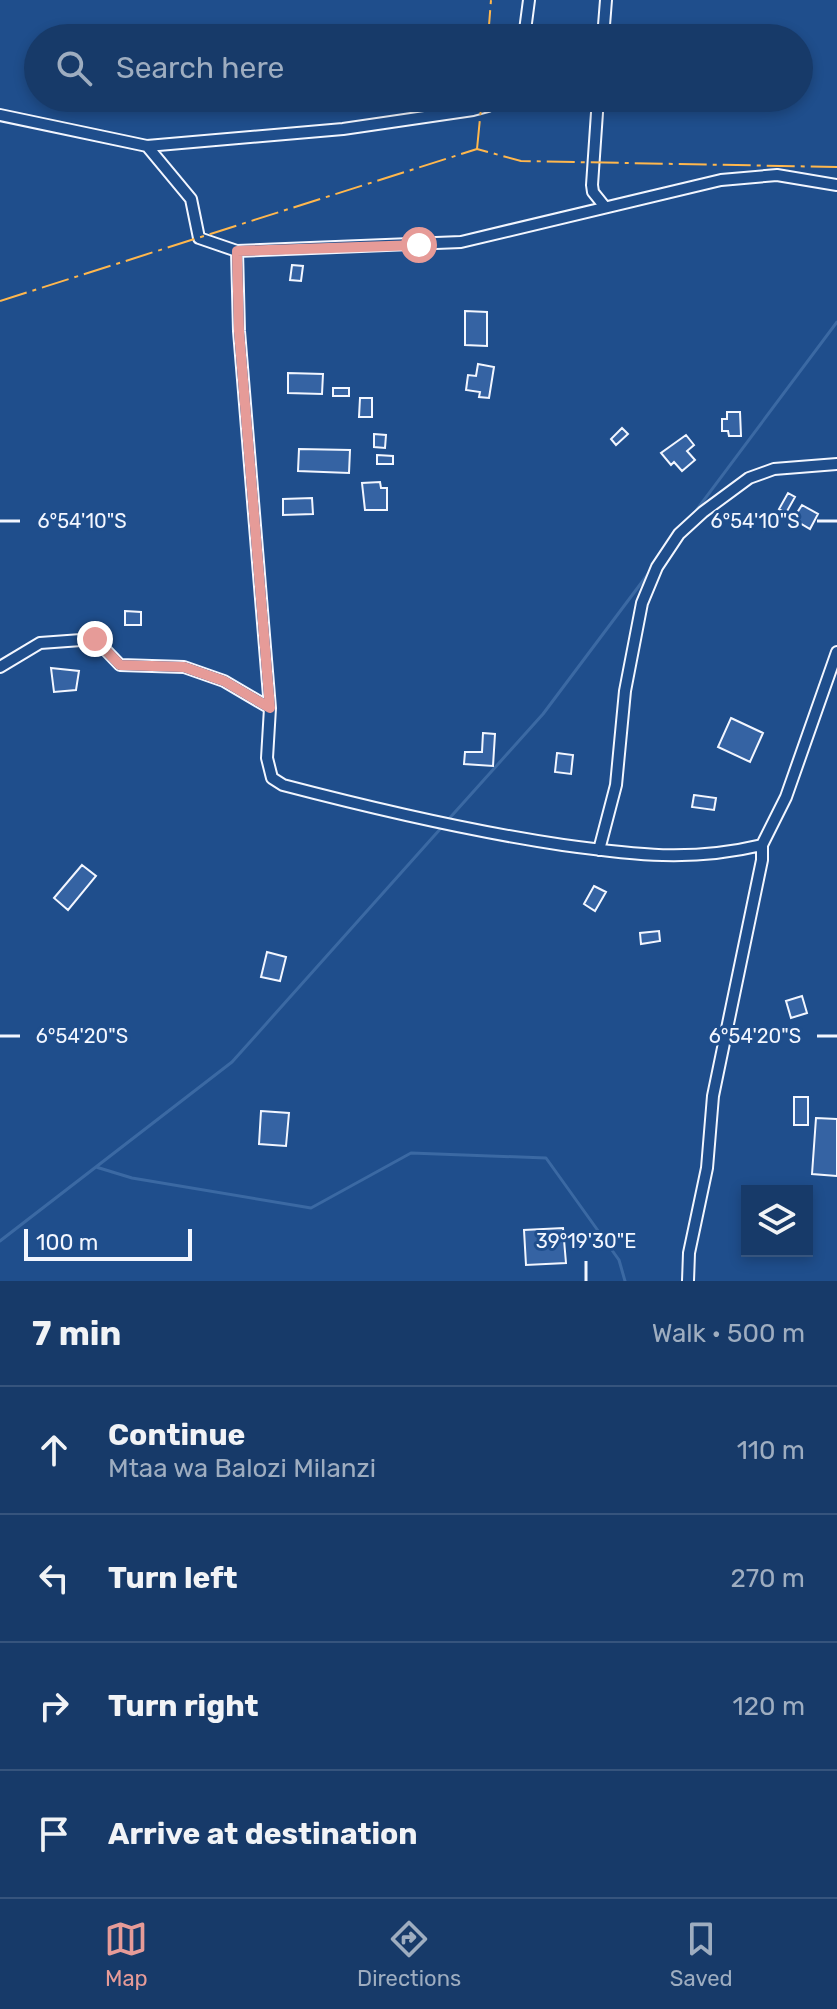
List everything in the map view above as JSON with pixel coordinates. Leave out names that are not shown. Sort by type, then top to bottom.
[{"type":"street","points":[[526,24],[529,0]]},
{"type":"street","points":[[604,24],[606,0]]},
{"type":"street","points":[[0,115],[147,146],[368,126],[460,112]]},
{"type":"street","points":[[597,112],[592,185],[593,192],[605,207]]},
{"type":"street","points":[[147,146],[191,199],[199,238],[237,251],[461,242],[721,180],[758,175],[837,185]]},
{"type":"street","points":[[237,251],[239,331],[270,708],[267,758],[272,778],[283,785],[392,813],[517,838],[599,850],[675,857],[711,855],[762,845]]},
{"type":"street","points":[[599,850],[616,785],[625,691],[642,603],[657,567],[679,534],[749,478],[774,469],[837,464]]},
{"type":"street","points":[[0,667],[40,643],[95,639],[120,665],[184,667],[224,681],[270,708]]},
{"type":"street","points":[[688,1281],[689,1253],[707,1168],[713,1096],[740,976],[762,860],[762,845],[786,797],[837,652]]},
{"type":"building","points":[[292,265],[303,266],[301,281],[290,280]]},
{"type":"building","points":[[465,311],[487,312],[487,346],[465,345]]},
{"type":"building","points":[[478,364],[494,367],[489,398],[479,397],[480,392],[466,390],[468,375],[476,376]]},
{"type":"building","points":[[288,373],[323,374],[322,394],[288,393]]},
{"type":"building","points":[[333,388],[349,388],[349,396],[333,396]]},
{"type":"building","points":[[360,398],[372,398],[372,417],[359,417]]},
{"type":"building","points":[[727,412],[740,412],[741,436],[729,436],[728,431],[722,431],[722,419],[727,419]]},
{"type":"building","points":[[622,428],[628,434],[616,445],[611,439]]},
{"type":"building","points":[[374,434],[386,435],[385,448],[374,447]]},
{"type":"building","points":[[686,435],[694,445],[687,451],[695,460],[682,471],[674,462],[671,465],[661,453]]},
{"type":"building","points":[[299,449],[350,450],[349,473],[298,471]]},
{"type":"building","points":[[377,455],[393,456],[393,464],[377,464]]},
{"type":"building","points":[[380,482],[381,488],[387,488],[387,510],[365,510],[362,483]]},
{"type":"building","points":[[788,493],[795,497],[786,513],[779,509]]},
{"type":"building","points":[[312,498],[313,514],[283,515],[283,499]]},
{"type":"building","points":[[802,505],[818,514],[810,529],[793,519]]},
{"type":"building","points":[[125,611],[141,612],[141,625],[125,625]]},
{"type":"building","points":[[51,668],[79,671],[76,690],[54,692]]},
{"type":"building","points":[[731,718],[763,733],[750,762],[718,747]]},
{"type":"building","points":[[483,733],[495,734],[493,766],[464,764],[465,752],[482,752]]},
{"type":"building","points":[[557,753],[573,755],[571,774],[555,772]]},
{"type":"building","points":[[694,795],[716,798],[714,810],[692,807]]},
{"type":"building","points":[[82,865],[96,876],[68,910],[54,898]]},
{"type":"building","points":[[594,886],[606,892],[595,911],[584,904]]},
{"type":"building","points":[[659,931],[660,941],[641,944],[640,933]]},
{"type":"building","points":[[267,952],[286,957],[280,981],[261,977]]},
{"type":"building","points":[[802,996],[807,1013],[791,1018],[786,1001]]},
{"type":"building","points":[[794,1097],[808,1097],[808,1125],[794,1125]]},
{"type":"building","points":[[261,1111],[289,1113],[286,1146],[259,1144]]},
{"type":"building","points":[[816,1118],[837,1119],[837,1176],[812,1174]]},
{"type":"building","points":[[563,1228],[566,1263],[526,1265],[524,1230]]},
{"type":"waterway","points":[[692,516],[837,322]]},
{"type":"waterway","points":[[447,821],[543,714],[651,570]]},
{"type":"waterway","points":[[0,1241],[232,1062],[442,827]]},
{"type":"waterway","points":[[96,1167],[132,1178],[311,1208],[411,1153],[546,1158],[619,1260],[625,1281]]},
{"type":"power","points":[[489,24],[491,0]]},
{"type":"power","points":[[477,149],[481,112]]},
{"type":"power","points":[[0,301],[477,149],[521,161],[837,167]]},
{"type":"route","points":[[95,639],[120,665],[184,667],[224,681],[270,708],[239,331],[237,251],[419,245]]}]
